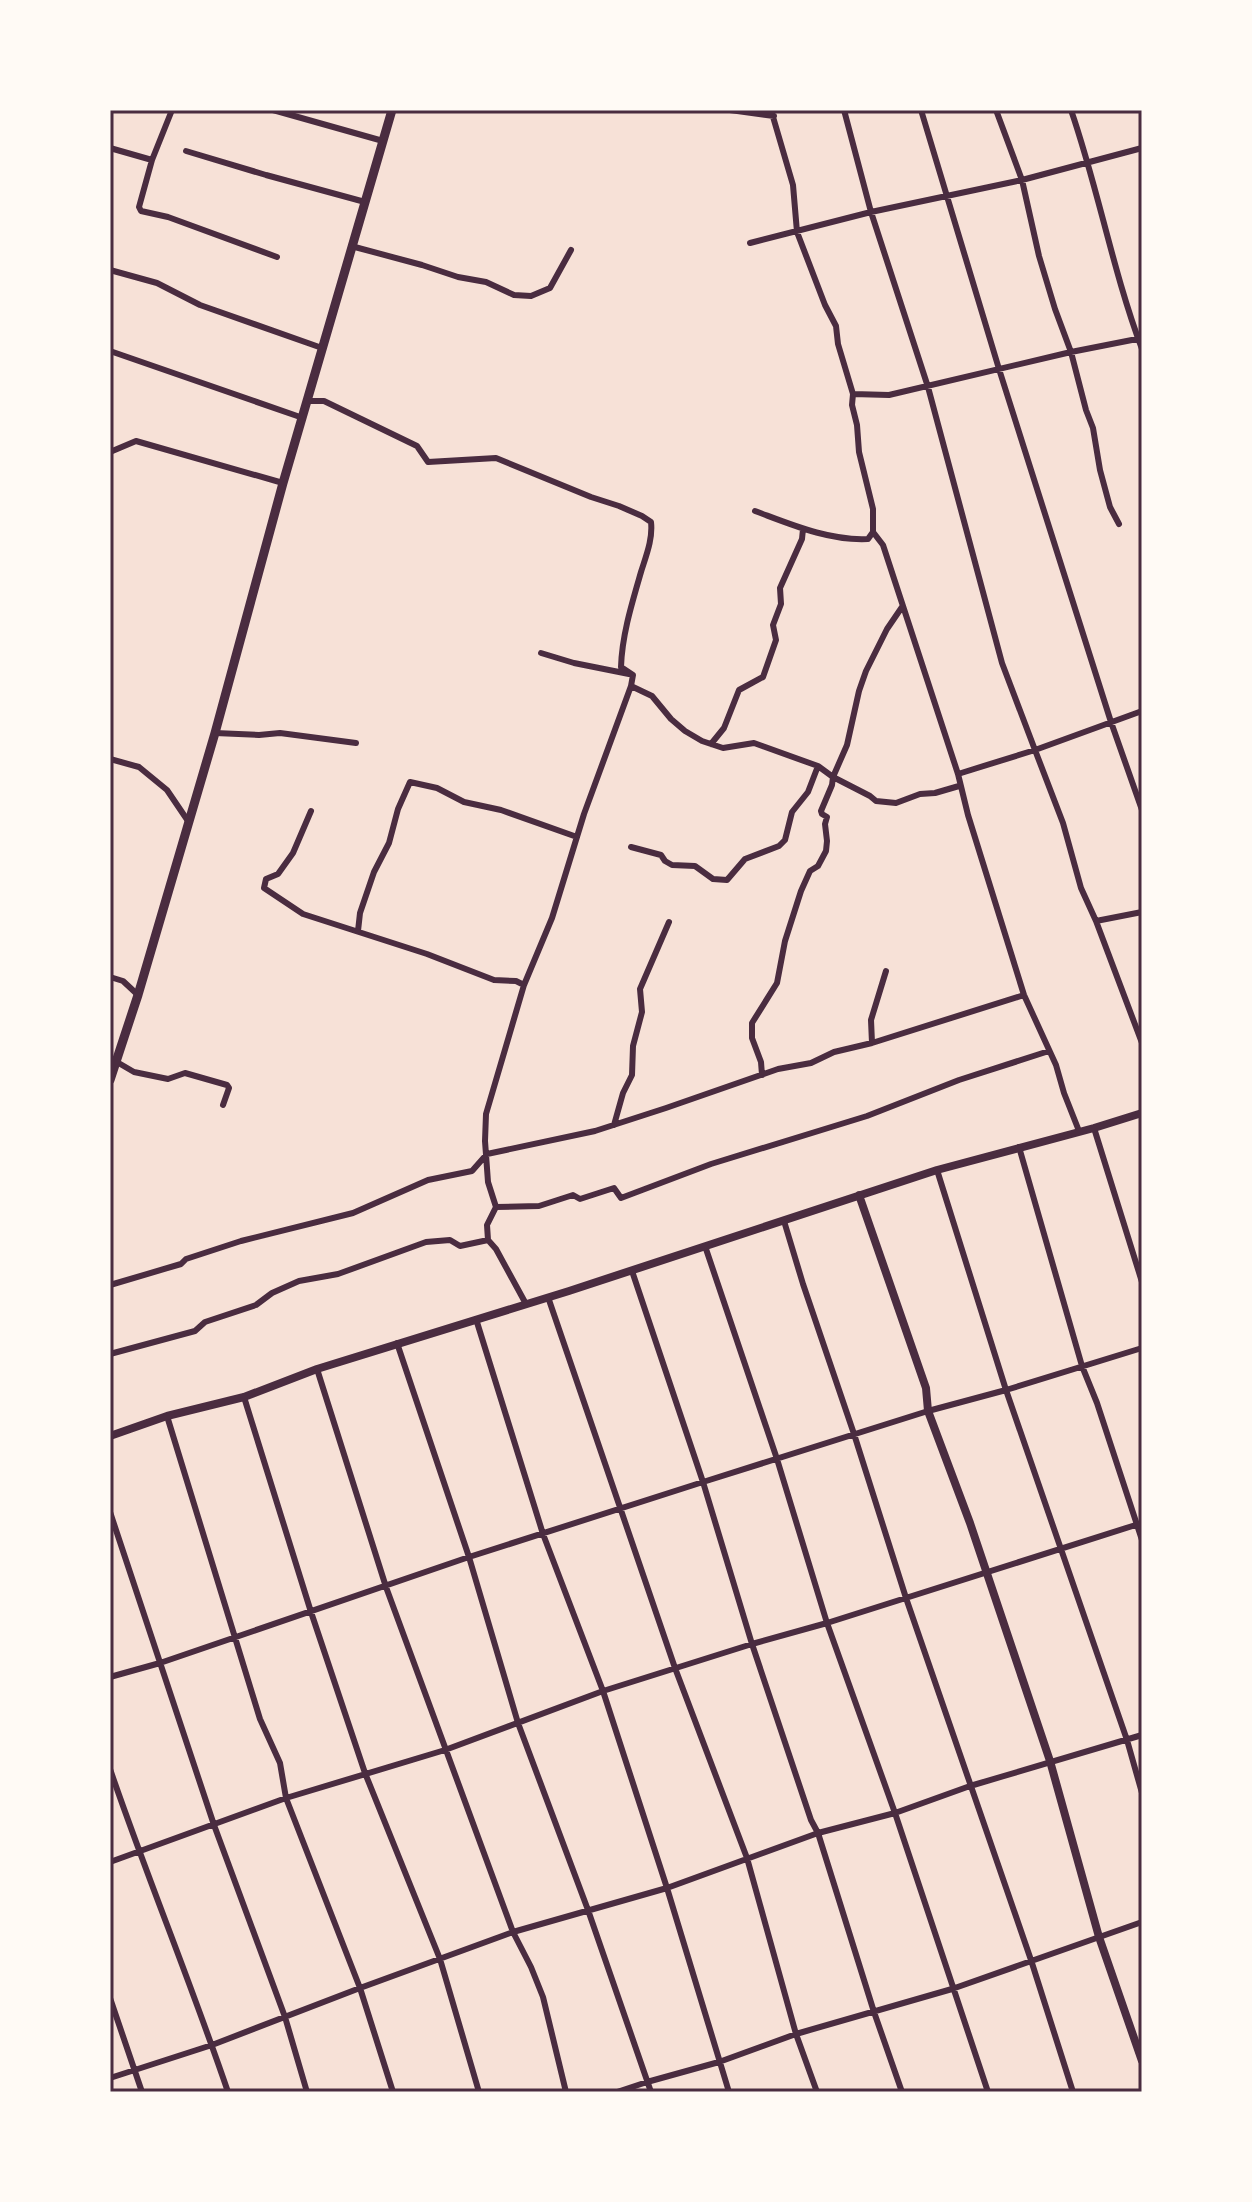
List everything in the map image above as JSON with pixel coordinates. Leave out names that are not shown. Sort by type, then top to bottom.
[{"type":"main road","points":[[110,1080],[113,1059],[138,995],[215,733],[283,483],[392,110]]},
{"type":"street","points":[[172,110],[152,160],[139,207],[141,211],[168,217],[277,257]]},
{"type":"street","points":[[273,110],[383,141]]},
{"type":"street","points":[[730,110],[773,113],[793,185],[797,232],[836,326],[838,344],[853,394],[859,452],[873,509],[873,532],[868,539],[858,539],[803,529],[755,511]]},
{"type":"street","points":[[844,110],[871,212],[928,387],[1002,663],[1063,823],[1081,888],[1142,1043]]},
{"type":"street","points":[[921,110],[999,369],[1142,810]]},
{"type":"street","points":[[996,110],[1022,180],[1039,256],[1093,428],[1110,507],[1119,524]]},
{"type":"street","points":[[1071,110],[1142,349]]},
{"type":"street","points":[[110,148],[152,160]]},
{"type":"street","points":[[750,243],[871,212],[1022,180],[1142,148]]},
{"type":"street","points":[[186,151],[365,202]]},
{"type":"street","points":[[351,246],[486,282],[514,295],[531,296],[550,288],[571,250]]},
{"type":"street","points":[[110,270],[157,283],[200,305],[322,348]]},
{"type":"street","points":[[853,394],[889,395],[1140,339]]},
{"type":"street","points":[[110,351],[303,418]]},
{"type":"street","points":[[307,401],[324,401],[417,446],[428,462],[496,458],[631,511],[651,522],[648,552],[630,610],[622,650],[621,667],[633,675]]},
{"type":"street","points":[[110,452],[136,441],[283,483]]},
{"type":"street","points":[[711,744],[724,728],[739,690],[763,677],[776,640],[773,625],[781,604],[780,588],[802,539],[803,529]]},
{"type":"street","points":[[873,532],[883,545],[958,774],[959,786],[1024,995],[1056,1065],[1079,1131]]},
{"type":"street","points":[[762,1075],[761,1062],[752,1038],[752,1023],[777,983],[785,941],[801,891],[810,871],[818,866],[826,851],[827,817],[821,811],[847,745],[866,671],[902,607]]},
{"type":"street","points":[[541,653],[633,675]]},
{"type":"street","points":[[526,1304],[488,1240],[487,1225],[496,1207],[488,1182],[486,1114],[524,985],[552,918],[633,675]]},
{"type":"street","points":[[631,686],[652,696],[685,731],[711,744],[723,748],[754,743],[818,766],[876,801],[896,803],[920,794],[959,786]]},
{"type":"street","points":[[958,774],[1142,711]]},
{"type":"street","points":[[215,733],[280,733],[356,743]]},
{"type":"street","points":[[110,759],[139,767],[167,790],[189,822]]},
{"type":"street","points":[[631,847],[661,855],[672,865],[695,866],[713,879],[727,880],[745,859],[779,846],[785,840],[792,812],[808,792],[818,766]]},
{"type":"street","points":[[358,931],[360,913],[374,872],[389,843],[398,809],[410,782],[437,788],[464,802],[501,810],[577,837]]},
{"type":"street","points":[[311,811],[293,853],[278,874],[266,879],[264,888],[303,914],[427,954],[494,980],[516,981],[524,985]]},
{"type":"street","points":[[1096,921],[1142,912]]},
{"type":"street","points":[[614,1125],[632,1075],[633,1046],[642,1012],[640,989],[669,922]]},
{"type":"street","points":[[872,1043],[871,1020],[886,971]]},
{"type":"street","points":[[110,977],[123,981],[138,995]]},
{"type":"street","points":[[110,1285],[181,1264],[186,1259],[241,1241],[353,1213],[428,1180],[472,1171],[487,1154],[595,1131],[794,1064],[811,1063],[834,1052],[1024,995]]},
{"type":"street","points":[[496,1207],[539,1206],[573,1195],[580,1199],[614,1188],[621,1198],[711,1164],[867,1116],[959,1080],[1049,1051]]},
{"type":"street","points":[[113,1059],[134,1072],[168,1079],[185,1073],[227,1085],[229,1088],[223,1105]]},
{"type":"street","points":[[110,1436],[167,1416],[244,1397],[317,1369],[632,1271],[937,1170],[1142,1113]]},
{"type":"street","points":[[1094,1128],[1142,1282]]},
{"type":"street","points":[[1019,1147],[1082,1366],[1140,1524],[1142,1540]]},
{"type":"street","points":[[937,1170],[1006,1390],[1127,1740],[1142,1793]]},
{"type":"street","points":[[859,1195],[926,1388],[928,1411],[970,1523],[1050,1761],[1099,1937],[1142,2061]]},
{"type":"street","points":[[784,1221],[906,1598],[1031,1960],[1073,2092]]},
{"type":"street","points":[[110,1354],[195,1331],[205,1322],[256,1305],[272,1293],[299,1281],[338,1274],[426,1242],[450,1240],[460,1246],[488,1240]]},
{"type":"street","points":[[705,1246],[777,1459],[827,1623],[895,1813],[988,2092]]},
{"type":"street","points":[[632,1271],[703,1482],[752,1644],[818,1833],[902,2092]]},
{"type":"street","points":[[548,1297],[675,1668],[747,1858],[796,2034],[817,2092]]},
{"type":"street","points":[[476,1319],[543,1534],[603,1691],[729,2092]]},
{"type":"street","points":[[397,1343],[469,1557],[518,1723],[588,1910],[651,2092]]},
{"type":"street","points":[[110,1677],[703,1482],[1142,1348]]},
{"type":"street","points":[[317,1369],[386,1587],[513,1932],[543,1997],[566,2092]]},
{"type":"street","points":[[244,1397],[365,1773],[440,1959],[479,2092]]},
{"type":"street","points":[[167,1416],[260,1719],[280,1763],[286,1798],[360,1988],[393,2092]]},
{"type":"street","points":[[110,1512],[214,1825],[285,2017],[307,2092]]},
{"type":"street","points":[[110,1862],[286,1798],[445,1750],[603,1691],[1140,1524]]},
{"type":"street","points":[[110,2078],[212,2045],[513,1932],[667,1888],[818,1833],[895,1813],[970,1786],[1142,1735]]},
{"type":"street","points":[[110,1769],[228,2092]]},
{"type":"street","points":[[617,2092],[719,2062],[796,2034],[952,1989],[1142,1922]]},
{"type":"street","points":[[110,1998],[142,2092]]}]
